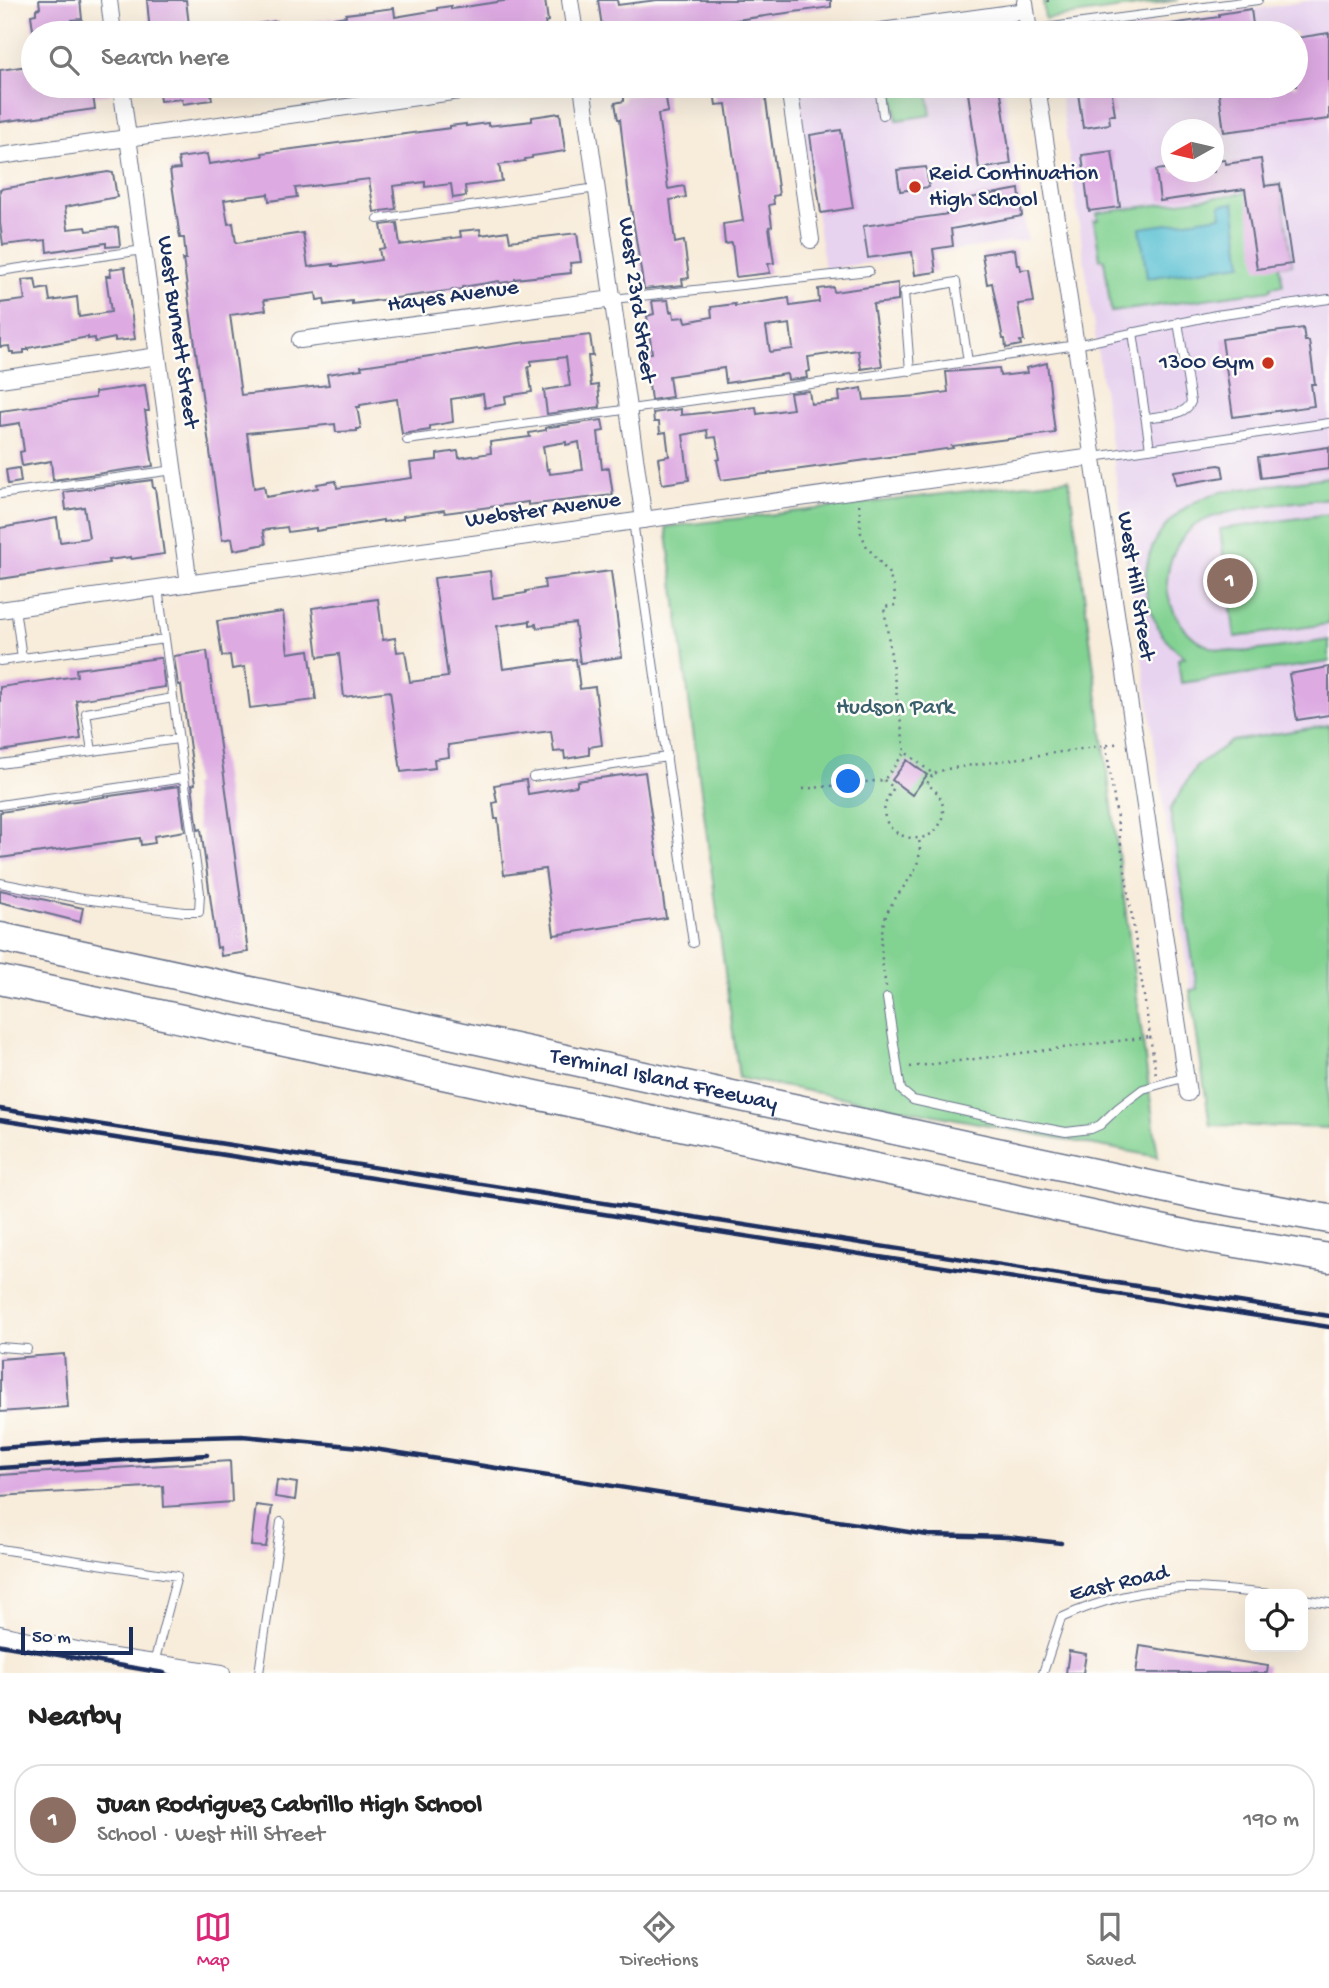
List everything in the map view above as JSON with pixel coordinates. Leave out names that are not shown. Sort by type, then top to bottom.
[{"type":"highway","name":"Terminal Island Freeway","points":[[0,937],[1205,1197],[1329,1219]]},
{"type":"highway","name":"Terminal Island Freeway","points":[[0,979],[1192,1236],[1329,1258]]},
{"type":"street","points":[[109,0],[112,21]]},
{"type":"street","points":[[570,0],[573,21]]},
{"type":"street","points":[[936,21],[1025,5]]},
{"type":"street","name":"West Burnett Street","points":[[123,98],[189,584]]},
{"type":"street","points":[[0,156],[410,98]]},
{"type":"street","name":"West 23rd Street","points":[[584,98],[628,409],[639,520]]},
{"type":"street","points":[[791,98],[811,240]]},
{"type":"street","name":"West Hill Street","points":[[1039,98],[1187,1085]]},
{"type":"street","name":"Hayes Avenue","points":[[300,340],[613,299]]},
{"type":"street","points":[[0,379],[158,356]]},
{"type":"street","name":"Webster Avenue","points":[[7,609],[1093,457]]},
{"type":"street","points":[[0,1634],[107,1656],[222,1673]]},
{"type":"lane","points":[[1108,21],[1258,0]]},
{"type":"lane","points":[[881,98],[883,115]]},
{"type":"lane","points":[[378,219],[597,188]]},
{"type":"lane","points":[[0,271],[143,250]]},
{"type":"lane","points":[[613,299],[869,271]]},
{"type":"lane","points":[[910,371],[904,292],[956,282],[968,362]]},
{"type":"lane","points":[[407,440],[910,371],[1076,345],[1216,314],[1329,299]]},
{"type":"lane","points":[[1146,418],[1183,411],[1189,408],[1191,402],[1178,322]]},
{"type":"lane","points":[[1133,332],[1150,449]]},
{"type":"lane","points":[[1093,457],[1329,424]]},
{"type":"lane","points":[[0,494],[174,470]]},
{"type":"lane","points":[[639,520],[667,757],[693,943]]},
{"type":"lane","points":[[0,883],[83,899],[199,912],[200,892],[158,588]]},
{"type":"lane","points":[[7,609],[22,658]]},
{"type":"lane","points":[[0,661],[165,639]]},
{"type":"lane","points":[[92,751],[86,713],[173,698]]},
{"type":"lane","points":[[0,764],[178,739]]},
{"type":"lane","points":[[533,778],[667,757]]},
{"type":"lane","points":[[0,805],[184,778]]},
{"type":"lane","points":[[887,998],[901,1090],[913,1100],[1066,1132],[1091,1129],[1100,1125],[1143,1090],[1157,1085],[1187,1085]]},
{"type":"lane","points":[[0,1347],[27,1349]]},
{"type":"lane","points":[[259,1673],[281,1522]]},
{"type":"lane","points":[[0,1549],[177,1576],[154,1663]]},
{"type":"lane","name":"East Road","points":[[1043,1673],[1060,1618],[1085,1607],[1145,1593],[1186,1588],[1245,1592]]},
{"type":"lane","points":[[1308,1600],[1329,1603]]},
{"type":"path","points":[[858,490],[861,533],[867,547],[888,572],[894,588],[896,605],[884,607],[905,752],[933,774]]},
{"type":"path","points":[[803,789],[884,780],[894,788],[885,805],[888,824],[903,837],[918,839],[932,833],[943,817],[941,797],[927,784],[933,774],[946,769],[1135,741]]},
{"type":"path","points":[[1106,745],[1157,1085]]},
{"type":"path","points":[[884,780],[905,752]]},
{"type":"path","points":[[887,998],[881,935],[887,913],[914,871],[919,858],[918,839]]},
{"type":"path","points":[[897,1069],[1150,1037]]},
{"type":"shaded area","points":[[1314,0],[1329,0],[1329,1128],[1210,1125],[1061,98],[1308,98],[1308,21],[1177,21]]},
{"type":"shaded area","name":"Reid Continuation High School","points":[[798,98],[1006,98],[1027,240],[825,269]]},
{"type":"green space","points":[[1043,0],[1178,0],[1045,19]]},
{"type":"green space","points":[[894,98],[929,98],[931,115],[897,120]]},
{"type":"green space","points":[[1280,184],[1292,264],[1279,265],[1283,285],[1271,287],[1271,290],[1111,312],[1104,259],[1100,259],[1094,221],[1098,220],[1097,213],[1245,193],[1245,189]]},
{"type":"green space","points":[[1329,477],[1329,498],[1239,510],[1221,514],[1194,526],[1174,551],[1167,582],[1172,608],[1189,634],[1200,642],[1223,650],[1236,651],[1329,640],[1329,662],[1181,683],[1178,659],[1185,657],[1165,639],[1154,621],[1146,585],[1147,566],[1160,533],[1186,508],[1221,492]]},
{"type":"green space","name":"Hudson Park","points":[[1069,479],[1158,1157],[739,1078],[666,527]]},
{"type":"green space","points":[[1329,514],[1329,624],[1235,637],[1220,529]]},
{"type":"green space","points":[[1329,725],[1329,1128],[1210,1125],[1190,990],[1197,989],[1170,810],[1196,766],[1232,741]]},
{"type":"water","points":[[1234,203],[1242,264],[1147,278],[1140,228],[1221,216],[1220,205]]},
{"type":"building","points":[[39,0],[80,0],[82,19],[32,21],[31,15],[36,14],[36,9],[40,8]]},
{"type":"building","points":[[147,0],[186,0],[189,21],[149,21]]},
{"type":"building","points":[[510,0],[545,0],[548,21],[316,21],[394,8],[395,17],[451,6],[451,9]]},
{"type":"building","points":[[598,0],[617,0],[618,5],[657,0],[831,0],[831,7],[729,21],[601,21]]},
{"type":"building","points":[[1251,9],[1252,21],[1191,21],[1219,17],[1219,14]]},
{"type":"building","points":[[1329,33],[1329,119],[1224,132],[1220,98],[1308,98],[1308,36]]},
{"type":"building","points":[[21,67],[21,98],[93,98],[95,109],[0,122],[0,70]]},
{"type":"building","points":[[160,98],[212,100],[183,104],[182,99],[160,101]]},
{"type":"building","points":[[624,98],[666,98],[668,112],[658,114],[668,189],[684,186],[686,197],[670,200],[675,243],[684,241],[689,278],[682,279],[683,285],[644,289],[620,119],[615,103],[624,101]]},
{"type":"building","points":[[715,98],[766,98],[779,195],[773,196],[774,204],[769,205],[774,263],[768,264],[770,273],[736,277],[732,243],[725,244],[723,224],[743,221],[726,104],[716,105]]},
{"type":"building","points":[[969,98],[1002,98],[1011,164],[979,169]]},
{"type":"building","points":[[1079,98],[1113,98],[1115,115],[1109,115],[1110,124],[1083,128]]},
{"type":"building","points":[[560,113],[565,151],[499,165],[502,181],[465,186],[466,196],[453,198],[451,184],[425,187],[425,182],[393,186],[396,209],[374,212],[369,179],[295,188],[297,197],[269,201],[268,194],[224,200],[228,224],[233,223],[236,243],[303,233],[308,267],[333,264],[341,266],[381,260],[379,249],[385,248],[381,225],[397,223],[400,245],[461,237],[460,231],[480,229],[481,235],[508,231],[510,241],[577,233],[581,262],[570,263],[571,273],[499,281],[462,289],[352,304],[352,301],[325,305],[324,299],[317,300],[316,293],[264,300],[266,310],[230,315],[241,395],[329,385],[327,374],[362,369],[361,366],[590,335],[593,356],[588,356],[591,386],[598,385],[600,407],[547,414],[544,390],[570,386],[566,357],[531,361],[531,366],[528,367],[532,392],[505,396],[506,404],[485,408],[483,394],[451,399],[453,422],[430,426],[430,430],[402,434],[397,399],[357,407],[361,429],[357,431],[336,432],[335,424],[247,433],[254,488],[264,486],[266,497],[318,488],[317,484],[336,481],[337,488],[412,478],[410,463],[437,460],[437,454],[458,451],[459,458],[491,453],[490,442],[530,437],[529,433],[549,427],[602,420],[604,431],[598,432],[602,469],[609,468],[613,495],[445,513],[444,510],[403,516],[403,519],[316,531],[316,528],[288,532],[287,527],[263,530],[266,544],[234,550],[232,538],[222,540],[183,259],[186,259],[184,238],[180,238],[170,170],[180,169],[178,158],[207,154],[209,164],[263,156],[262,153],[450,126],[488,123],[488,126],[532,121],[532,117]],"holes":[[[566,442],[566,445],[579,442],[583,470],[550,474],[543,446]]]},
{"type":"building","points":[[841,130],[853,208],[821,213],[810,135]]},
{"type":"building","points":[[1112,151],[1120,207],[1089,211],[1082,155]]},
{"type":"building","points":[[1261,159],[1265,186],[1280,184],[1292,264],[1257,269],[1245,189],[1160,201],[1156,170],[1161,169],[1161,182],[1224,182],[1224,160],[1226,164]]},
{"type":"building","points":[[926,167],[929,187],[900,191],[897,170]]},
{"type":"building","points":[[113,173],[117,197],[65,207],[68,229],[86,227],[87,231],[118,227],[120,246],[106,247],[106,243],[47,252],[46,240],[3,245],[0,189]]},
{"type":"building","points":[[1019,189],[1022,216],[951,229],[953,246],[933,249],[936,272],[915,275],[912,252],[868,258],[863,226],[956,213],[954,201]]},
{"type":"building","points":[[1015,249],[1017,265],[1020,265],[1021,270],[1029,269],[1034,302],[1018,304],[1024,341],[1020,341],[1021,345],[1006,348],[992,283],[987,284],[982,254]]},
{"type":"building","points":[[125,267],[135,339],[115,341],[115,338],[95,342],[95,338],[88,337],[28,348],[24,353],[13,354],[9,346],[0,347],[0,303],[25,300],[22,280],[35,279],[37,290],[48,288],[50,301],[77,297],[79,317],[111,312],[106,276],[111,276],[110,269]]},
{"type":"building","points":[[898,283],[898,301],[873,304],[882,366],[861,369],[858,350],[808,357],[810,371],[806,372],[807,378],[788,380],[787,374],[726,383],[724,368],[669,376],[672,397],[651,400],[645,354],[652,353],[647,316],[654,314],[652,301],[668,300],[674,318],[685,317],[686,322],[712,317],[711,307],[789,298],[790,306],[819,302],[818,289],[833,287],[834,292]],"holes":[[[790,324],[793,349],[770,352],[766,327]]]},
{"type":"building","name":"1300 Gym","points":[[1303,328],[1305,341],[1309,341],[1315,384],[1311,384],[1314,406],[1233,417],[1222,339]]},
{"type":"building","points":[[1047,363],[1055,433],[721,480],[716,437],[708,438],[707,430],[683,435],[689,480],[662,484],[658,458],[669,456],[666,432],[660,433],[659,422],[654,422],[653,413],[681,409],[681,415],[756,407],[757,414],[793,409],[790,393],[809,391],[811,404],[840,401],[839,392],[862,388],[864,400],[919,396],[948,392],[946,372],[999,368],[1000,376],[1027,373],[1026,368]]},
{"type":"building","points":[[145,385],[149,411],[145,411],[153,466],[53,480],[51,461],[22,466],[20,452],[24,451],[20,423],[0,426],[0,411],[95,398],[95,392]]},
{"type":"building","points":[[1329,447],[1329,469],[1261,478],[1258,457]]},
{"type":"building","points":[[1222,466],[1224,477],[1176,485],[1174,471]]},
{"type":"building","points":[[19,468],[21,482],[8,484],[6,470]]},
{"type":"building","points":[[152,480],[164,554],[108,560],[109,563],[0,579],[0,528],[57,518],[60,542],[89,538],[84,507],[66,510],[64,492]]},
{"type":"building","points":[[490,571],[493,598],[545,588],[544,580],[611,571],[622,657],[580,663],[575,623],[537,628],[536,624],[530,625],[530,621],[497,626],[503,669],[576,659],[580,689],[595,687],[602,745],[589,747],[589,755],[565,759],[564,751],[554,752],[551,731],[510,736],[448,745],[449,757],[434,759],[435,768],[401,772],[390,691],[344,697],[339,654],[318,657],[312,608],[378,599],[383,640],[395,638],[397,652],[405,651],[410,682],[448,677],[434,578]]},
{"type":"building","points":[[283,612],[288,653],[309,650],[316,700],[250,708],[245,667],[232,669],[230,655],[222,656],[217,621]]},
{"type":"building","points":[[207,651],[248,952],[221,956],[220,947],[217,948],[201,829],[198,830],[192,785],[195,784],[181,685],[178,685],[174,656]]},
{"type":"building","points":[[161,658],[165,687],[76,700],[81,739],[0,751],[0,687],[77,676],[76,669]]},
{"type":"building","points":[[1329,667],[1329,715],[1297,720],[1289,674]]},
{"type":"building","points":[[907,760],[927,775],[912,795],[892,780]]},
{"type":"building","points":[[645,772],[666,918],[554,935],[545,869],[504,875],[498,819],[495,819],[493,803],[497,802],[494,785],[526,780],[528,794],[577,786],[577,781]]},
{"type":"building","points":[[179,786],[185,831],[154,836],[155,843],[141,845],[140,838],[0,858],[0,812]]},
{"type":"building","points":[[0,890],[83,908],[80,922],[0,902]]},
{"type":"building","points":[[64,1354],[68,1407],[0,1412],[0,1359]]},
{"type":"building","points":[[230,1461],[232,1502],[164,1507],[163,1486],[0,1496],[0,1475]]},
{"type":"building","points":[[277,1480],[297,1483],[295,1500],[275,1497]]},
{"type":"building","points":[[256,1505],[272,1507],[266,1547],[251,1546]]},
{"type":"building","points":[[1140,1646],[1268,1666],[1267,1673],[1136,1673]]},
{"type":"building","points":[[1069,1651],[1086,1654],[1083,1673],[1066,1673]]},
{"type":"railway","points":[[0,1109],[1329,1316]]},
{"type":"railway","points":[[0,1120],[1329,1327]]},
{"type":"railway","points":[[0,1448],[131,1439],[242,1436],[361,1447],[928,1535],[1008,1537],[1061,1543]]},
{"type":"railway","points":[[0,1468],[207,1455]]},
{"type":"railway","points":[[0,1645],[164,1673]]},
{"type":"place","name":"Reid Continuation High School","points":[[915,187]]},
{"type":"place","name":"1300 Gym","points":[[1268,363]]},
{"type":"place","name":"Juan Rodriguez Cabrillo High School","points":[[1230,581]]}]
